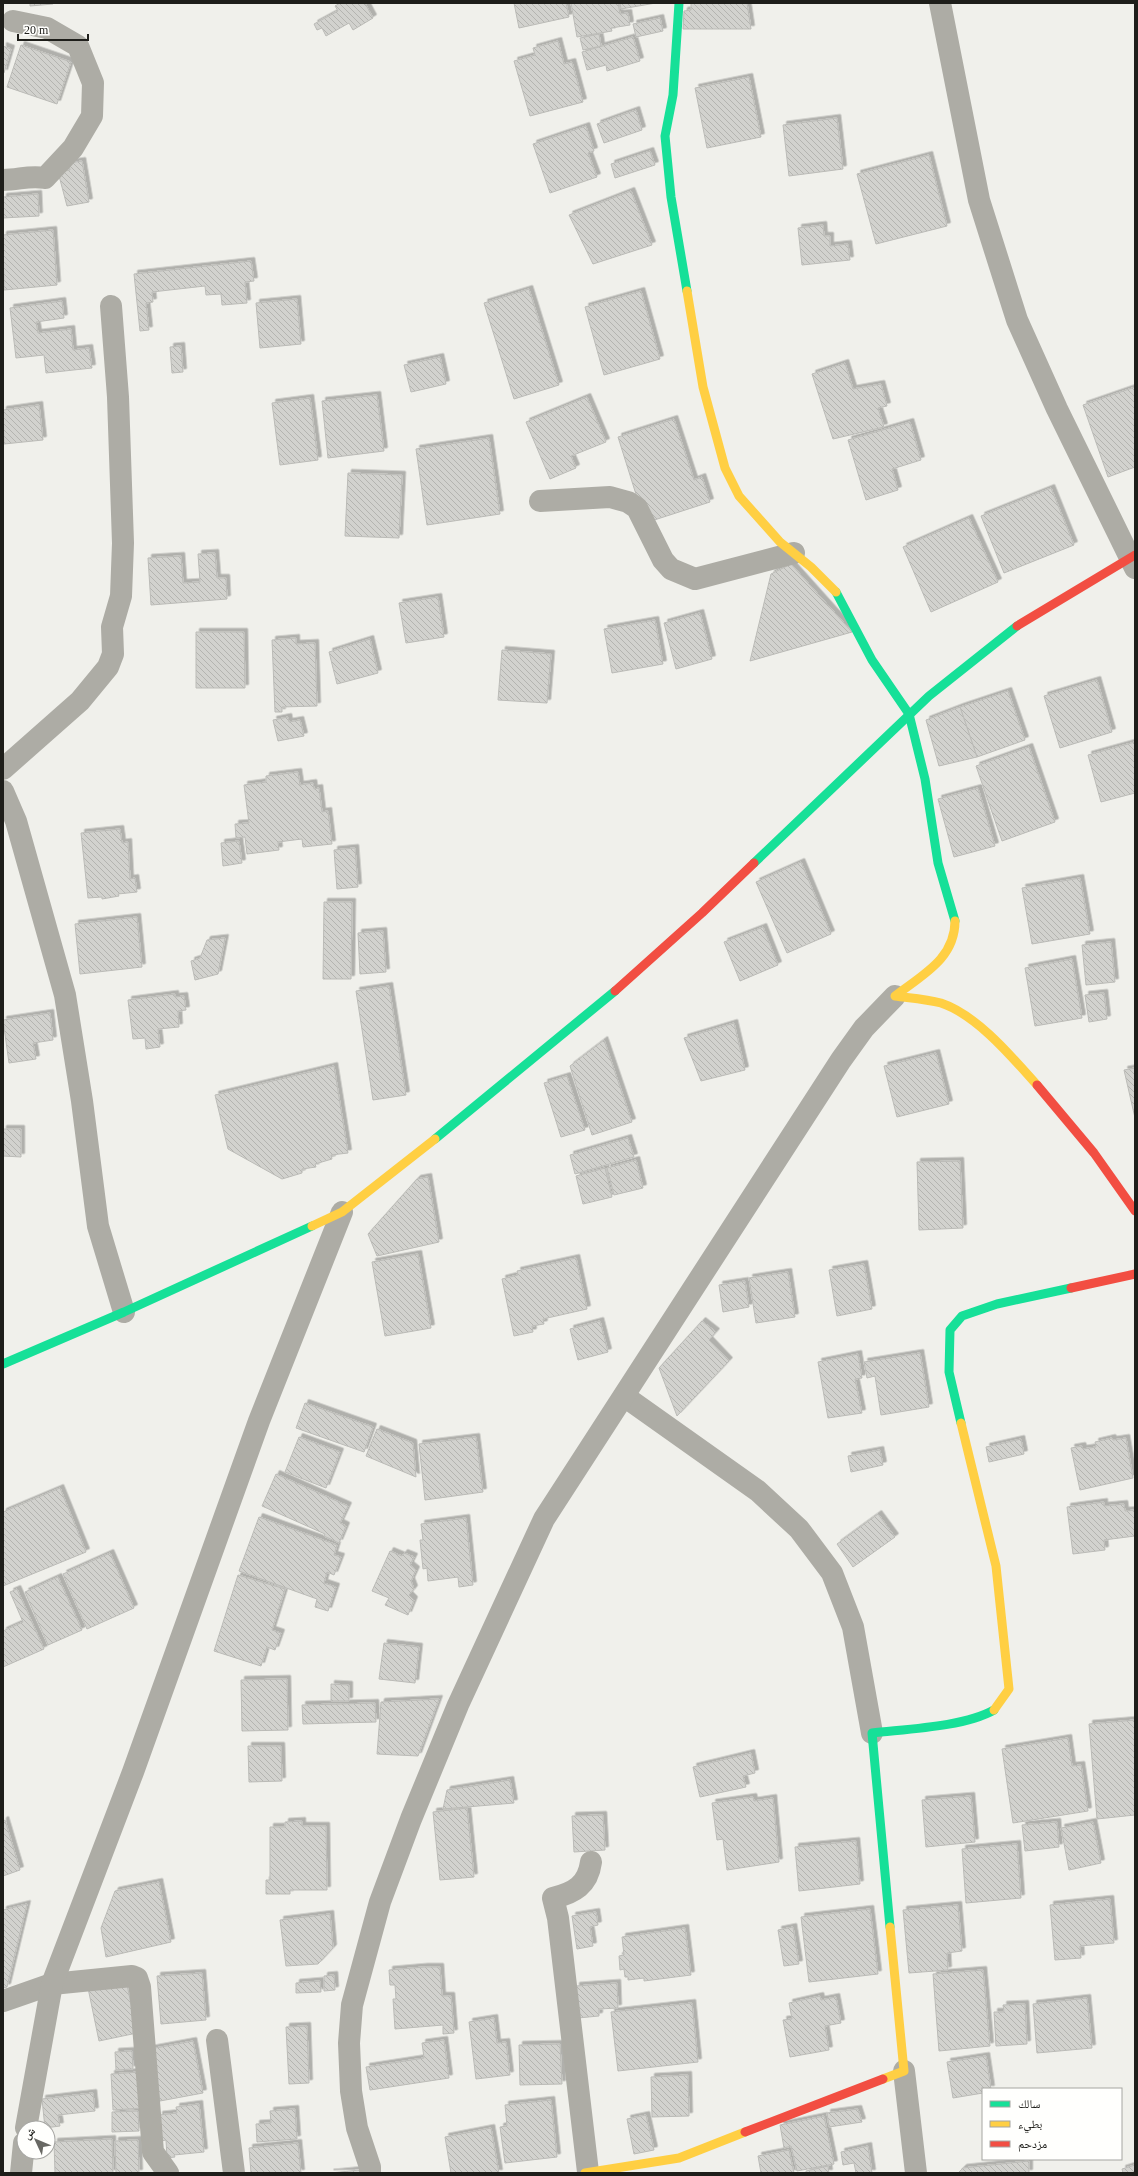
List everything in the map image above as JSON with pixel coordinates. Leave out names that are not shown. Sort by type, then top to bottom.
[{"type":"street","points":[[370,2173],[370,2167],[356,2128],[351,2091],[349,2043],[352,2005],[380,1902],[411,1819],[458,1704],[544,1519],[841,1060],[864,1028],[896,996],[939,962],[949,948],[955,935],[956,920],[938,863],[925,779],[909,714],[872,660],[839,595],[812,567],[780,542],[739,496],[725,468],[703,387],[671,198],[665,136],[673,95],[679,3]]},
{"type":"street","points":[[3,1364],[124,1312],[342,1212],[470,1112],[586,1016],[702,913],[929,696],[1024,621],[1133,560],[1057,409],[1017,320],[979,200],[940,3]]},
{"type":"street","points":[[3,180],[18,180],[31,175],[45,178],[73,148],[92,116],[93,83],[78,46],[48,28],[13,20]]},
{"type":"street","points":[[3,769],[80,701],[108,667],[113,654],[112,628],[121,596],[123,543],[118,397],[111,306]]},
{"type":"street","points":[[540,501],[610,497],[628,502],[637,508],[663,560],[671,569],[695,579],[794,553]]},
{"type":"street","points":[[3,791],[16,821],[65,995],[82,1101],[98,1226],[124,1312]]},
{"type":"street","points":[[896,996],[944,1004],[968,1017],[988,1033],[1066,1118],[1120,1188],[1135,1211]]},
{"type":"street","points":[[27,2120],[52,1984],[133,1772],[259,1421],[342,1212]]},
{"type":"street","points":[[872,1733],[974,1719],[992,1712],[1004,1699],[1009,1689],[996,1566],[949,1372],[950,1330],[962,1316],[997,1304],[1135,1274]]},
{"type":"street","points":[[624,1396],[758,1491],[799,1529],[832,1573],[853,1627],[872,1733],[904,2071],[916,2173]]},
{"type":"street","points":[[591,1862],[590,1875],[583,1882],[570,1894],[553,1898],[558,1918],[587,2173],[679,2158],[904,2071]]},
{"type":"street","points":[[3,2001],[52,1984],[132,1976],[140,1981],[153,2152],[168,2173]]},
{"type":"street","points":[[217,2040],[234,2173]]},
{"type":"street","points":[[22,2173],[23,2160]]},
{"type":"building","points":[[30,3],[52,3],[53,4],[30,6]]},
{"type":"building","points":[[340,3],[365,3],[373,18],[353,30],[349,23],[326,36],[322,28],[317,30],[314,24],[338,11],[335,6]]},
{"type":"building","points":[[514,3],[566,3],[569,17],[519,28]]},
{"type":"building","points":[[571,3],[618,3],[620,14],[628,13],[630,25],[611,28],[612,31],[577,37]]},
{"type":"building","points":[[620,3],[656,3],[621,9]]},
{"type":"building","points":[[691,3],[747,3],[751,29],[683,29],[684,11],[691,10]]},
{"type":"building","points":[[660,18],[663,31],[636,37],[633,24]]},
{"type":"building","points":[[599,34],[601,46],[583,50],[580,38]]},
{"type":"building","points":[[633,37],[640,61],[607,71],[606,65],[587,70],[582,52]]},
{"type":"building","points":[[558,41],[564,64],[572,62],[583,102],[530,116],[514,61],[535,55],[533,48]]},
{"type":"building","points":[[21,45],[71,62],[57,104],[7,87]]},
{"type":"building","points":[[3,46],[11,49],[4,73],[3,73]]},
{"type":"building","points":[[749,77],[761,137],[707,148],[695,88]]},
{"type":"building","points":[[636,110],[642,130],[604,143],[597,124]]},
{"type":"building","points":[[837,118],[843,169],[789,176],[783,125]]},
{"type":"building","points":[[586,126],[594,151],[588,153],[597,177],[550,193],[533,144]]},
{"type":"building","points":[[650,151],[655,165],[615,178],[611,164]]},
{"type":"building","points":[[929,155],[947,226],[876,244],[857,174]]},
{"type":"building","points":[[82,161],[89,202],[67,206],[58,172],[70,170],[69,163]]},
{"type":"building","points":[[631,191],[652,245],[593,264],[569,215]]},
{"type":"building","points":[[38,194],[39,216],[3,218],[3,197]]},
{"type":"building","points":[[823,225],[824,236],[830,236],[830,246],[848,244],[850,260],[802,265],[798,228]]},
{"type":"building","points":[[53,230],[57,285],[4,290],[3,235]]},
{"type":"building","points":[[251,261],[254,281],[245,282],[247,303],[222,305],[221,294],[206,295],[205,286],[152,292],[153,302],[146,303],[149,330],[140,331],[134,274]]},
{"type":"building","points":[[529,289],[559,385],[514,399],[484,303]]},
{"type":"building","points":[[641,291],[660,359],[604,375],[585,307]]},
{"type":"building","points":[[297,299],[301,344],[260,348],[256,303]]},
{"type":"building","points":[[62,301],[64,318],[36,322],[38,333],[71,329],[73,350],[89,348],[92,368],[46,373],[44,355],[16,358],[10,308]]},
{"type":"building","points":[[181,346],[183,372],[172,373],[170,347]]},
{"type":"building","points":[[440,357],[446,384],[411,392],[404,365]]},
{"type":"building","points":[[845,363],[853,389],[881,384],[887,406],[878,408],[884,427],[833,439],[812,374]]},
{"type":"building","points":[[1135,387],[1135,467],[1108,477],[1083,405]]},
{"type":"building","points":[[377,395],[384,451],[328,458],[322,401]]},
{"type":"building","points":[[587,397],[606,442],[571,456],[576,468],[550,479],[526,422]]},
{"type":"building","points":[[310,398],[318,460],[280,465],[272,403]]},
{"type":"building","points":[[39,405],[43,440],[4,444],[3,410]]},
{"type":"building","points":[[674,419],[694,480],[702,477],[710,502],[645,523],[618,437]]},
{"type":"building","points":[[910,422],[921,460],[892,469],[898,490],[866,500],[848,440]]},
{"type":"building","points":[[489,438],[500,514],[427,525],[416,449]]},
{"type":"building","points":[[348,473],[402,475],[399,538],[345,536]]},
{"type":"building","points":[[1051,488],[1074,545],[1004,573],[981,516]]},
{"type":"building","points":[[969,518],[998,582],[931,612],[903,547]]},
{"type":"building","points":[[215,553],[217,578],[226,578],[227,599],[151,605],[148,558],[181,556],[183,583],[200,582],[198,554]]},
{"type":"building","points":[[791,564],[852,632],[750,661],[771,574]]},
{"type":"building","points":[[438,597],[444,637],[406,643],[399,603]]},
{"type":"building","points":[[700,613],[712,659],[676,669],[664,623]]},
{"type":"building","points":[[655,620],[663,664],[612,673],[604,629]]},
{"type":"building","points":[[196,632],[244,632],[245,688],[196,688]]},
{"type":"building","points":[[296,638],[296,644],[315,643],[317,706],[282,707],[282,712],[275,712],[272,640]]},
{"type":"building","points":[[370,639],[378,673],[337,684],[329,652]]},
{"type":"building","points":[[502,650],[551,654],[547,703],[498,700]]},
{"type":"building","points":[[1097,680],[1112,732],[1060,748],[1044,696]]},
{"type":"building","points":[[1008,691],[1025,740],[977,757],[960,707]]},
{"type":"building","points":[[960,707],[977,757],[939,766],[926,720]]},
{"type":"building","points":[[288,717],[289,722],[300,720],[304,736],[278,741],[273,720]]},
{"type":"building","points":[[1135,742],[1135,793],[1101,802],[1088,755]]},
{"type":"building","points":[[1029,747],[1055,822],[1002,841],[976,766]]},
{"type":"building","points":[[298,772],[300,785],[313,783],[314,789],[319,788],[322,812],[328,811],[332,844],[303,847],[302,839],[278,842],[279,850],[247,854],[245,837],[236,838],[235,824],[249,823],[244,785],[266,782],[266,776]]},
{"type":"building","points":[[978,788],[995,846],[954,857],[938,799]]},
{"type":"building","points":[[120,829],[122,843],[128,842],[130,879],[135,878],[137,892],[118,894],[119,896],[102,899],[102,897],[88,898],[81,833]]},
{"type":"building","points":[[239,841],[242,863],[223,866],[221,843]]},
{"type":"building","points":[[355,848],[358,887],[337,889],[334,850]]},
{"type":"building","points":[[801,862],[831,934],[787,953],[756,882]]},
{"type":"building","points":[[1080,878],[1090,934],[1032,944],[1022,888]]},
{"type":"building","points":[[324,902],[352,902],[351,979],[323,979]]},
{"type":"building","points":[[137,917],[142,967],[80,974],[75,924]]},
{"type":"building","points":[[763,927],[778,965],[740,981],[724,942]]},
{"type":"building","points":[[383,931],[386,972],[360,974],[358,933]]},
{"type":"building","points":[[225,938],[218,974],[195,980],[191,961],[200,958],[207,940]]},
{"type":"building","points":[[1111,942],[1115,982],[1086,985],[1082,945]]},
{"type":"building","points":[[1072,959],[1082,1018],[1035,1026],[1025,968]]},
{"type":"building","points":[[389,986],[406,1095],[373,1100],[356,991]]},
{"type":"building","points":[[1104,993],[1107,1019],[1089,1022],[1085,995]]},
{"type":"building","points":[[175,994],[175,997],[184,996],[186,1010],[178,1011],[179,1027],[158,1029],[160,1047],[146,1049],[145,1038],[133,1039],[128,1000]]},
{"type":"building","points":[[50,1013],[53,1040],[33,1043],[36,1059],[9,1063],[3,1020]]},
{"type":"building","points":[[734,1023],[745,1070],[701,1081],[684,1038]]},
{"type":"building","points":[[604,1040],[632,1122],[592,1135],[570,1066]]},
{"type":"building","points":[[936,1053],[949,1104],[897,1117],[884,1066]]},
{"type":"building","points":[[334,1066],[348,1153],[331,1155],[332,1159],[315,1164],[316,1167],[302,1169],[302,1173],[282,1179],[228,1149],[215,1095]]},
{"type":"building","points":[[1135,1068],[1135,1118],[1124,1070]]},
{"type":"building","points":[[567,1076],[585,1130],[561,1137],[544,1083]]},
{"type":"building","points":[[3,1129],[21,1129],[21,1157],[3,1156]]},
{"type":"building","points":[[628,1138],[634,1157],[575,1174],[570,1155]]},
{"type":"building","points":[[636,1160],[643,1188],[614,1195],[607,1168]]},
{"type":"building","points":[[960,1161],[963,1228],[919,1230],[917,1162]]},
{"type":"building","points":[[605,1168],[612,1197],[583,1204],[576,1176]]},
{"type":"building","points":[[428,1177],[439,1242],[377,1256],[368,1234],[417,1179]]},
{"type":"building","points":[[418,1254],[431,1328],[385,1336],[372,1262]]},
{"type":"building","points":[[576,1258],[587,1309],[543,1319],[544,1324],[532,1326],[533,1332],[514,1336],[502,1279],[518,1275],[517,1271]]},
{"type":"building","points":[[864,1264],[872,1309],[837,1316],[829,1270]]},
{"type":"building","points":[[788,1272],[795,1317],[756,1323],[749,1278]]},
{"type":"building","points":[[745,1281],[749,1307],[723,1312],[719,1285]]},
{"type":"building","points":[[600,1321],[608,1352],[578,1360],[570,1329]]},
{"type":"building","points":[[702,1321],[716,1332],[709,1340],[729,1361],[677,1416],[659,1368]]},
{"type":"building","points":[[920,1353],[929,1407],[881,1415],[875,1376],[867,1378],[864,1362]]},
{"type":"building","points":[[858,1354],[862,1378],[855,1379],[862,1413],[828,1418],[818,1362]]},
{"type":"building","points":[[305,1403],[373,1427],[364,1452],[296,1428]]},
{"type":"building","points":[[377,1429],[413,1443],[416,1477],[366,1456]]},
{"type":"building","points":[[299,1437],[340,1452],[326,1488],[285,1472]]},
{"type":"building","points":[[476,1437],[483,1492],[425,1500],[419,1444]]},
{"type":"building","points":[[1112,1438],[1113,1440],[1126,1438],[1133,1478],[1080,1490],[1071,1448],[1082,1446],[1083,1449],[1096,1447],[1095,1442]]},
{"type":"building","points":[[1021,1439],[1024,1454],[989,1462],[986,1447]]},
{"type":"building","points":[[880,1450],[883,1465],[851,1472],[848,1456]]},
{"type":"building","points":[[276,1474],[348,1506],[340,1523],[346,1526],[339,1543],[324,1536],[325,1534],[262,1506]]},
{"type":"building","points":[[60,1488],[86,1552],[3,1586],[3,1512]]},
{"type":"building","points":[[1104,1502],[1104,1506],[1124,1504],[1125,1511],[1135,1510],[1135,1536],[1104,1540],[1105,1550],[1073,1554],[1067,1507]]},
{"type":"building","points":[[878,1514],[895,1537],[853,1567],[837,1544]]},
{"type":"building","points":[[259,1517],[337,1545],[334,1555],[341,1557],[334,1575],[327,1572],[324,1583],[336,1587],[328,1611],[315,1607],[317,1599],[239,1571]]},
{"type":"building","points":[[466,1518],[473,1585],[459,1587],[458,1577],[428,1581],[427,1568],[423,1569],[420,1540],[423,1540],[421,1524]]},
{"type":"building","points":[[390,1551],[402,1556],[404,1553],[414,1557],[410,1565],[416,1570],[411,1581],[414,1589],[409,1595],[414,1600],[408,1615],[385,1605],[389,1598],[372,1591]]},
{"type":"building","points":[[110,1553],[134,1608],[87,1629],[63,1574]]},
{"type":"building","points":[[238,1575],[285,1589],[272,1630],[281,1633],[275,1650],[267,1647],[261,1666],[214,1651]]},
{"type":"building","points":[[58,1577],[82,1630],[48,1645],[25,1592]]},
{"type":"building","points":[[17,1589],[44,1649],[3,1667],[3,1631],[23,1622],[10,1592]]},
{"type":"building","points":[[384,1643],[419,1647],[415,1683],[379,1679]]},
{"type":"building","points":[[287,1679],[288,1730],[242,1731],[241,1680]]},
{"type":"building","points":[[331,1684],[349,1685],[349,1701],[331,1701]]},
{"type":"building","points":[[439,1699],[418,1756],[377,1754],[381,1702]]},
{"type":"building","points":[[375,1703],[376,1722],[303,1724],[302,1705]]},
{"type":"building","points":[[1135,1720],[1135,1815],[1097,1819],[1089,1724]]},
{"type":"building","points":[[1068,1738],[1072,1766],[1081,1765],[1088,1811],[1013,1823],[1002,1749]]},
{"type":"building","points":[[248,1746],[281,1746],[282,1781],[249,1782]]},
{"type":"building","points":[[751,1753],[755,1773],[743,1776],[746,1787],[700,1797],[693,1767]]},
{"type":"building","points":[[510,1780],[514,1803],[443,1809],[447,1790]]},
{"type":"building","points":[[971,1796],[975,1842],[926,1847],[922,1800]]},
{"type":"building","points":[[753,1797],[754,1801],[773,1798],[779,1862],[727,1870],[723,1839],[717,1840],[712,1803]]},
{"type":"building","points":[[467,1808],[474,1877],[440,1880],[433,1812]]},
{"type":"building","points":[[603,1815],[605,1850],[574,1852],[572,1816]]},
{"type":"building","points":[[5,1820],[20,1870],[3,1876],[3,1821]]},
{"type":"building","points":[[302,1821],[302,1826],[326,1826],[327,1890],[290,1890],[290,1894],[266,1894],[266,1880],[270,1880],[270,1827],[285,1827],[285,1822]]},
{"type":"building","points":[[1057,1822],[1059,1847],[1025,1851],[1022,1825]]},
{"type":"building","points":[[1093,1822],[1101,1863],[1069,1870],[1061,1828]]},
{"type":"building","points":[[856,1841],[860,1884],[799,1891],[795,1847]]},
{"type":"building","points":[[1017,1844],[1021,1898],[966,1903],[962,1849]]},
{"type":"building","points":[[159,1882],[171,1942],[106,1957],[101,1928],[115,1891]]},
{"type":"building","points":[[1110,1899],[1114,1943],[1080,1946],[1081,1958],[1055,1960],[1050,1905]]},
{"type":"building","points":[[27,1904],[7,1987],[3,1988],[3,1910]]},
{"type":"building","points":[[958,1905],[962,1951],[947,1953],[948,1970],[909,1973],[903,1910]]},
{"type":"building","points":[[870,1909],[878,1974],[809,1982],[801,1917]]},
{"type":"building","points":[[596,1912],[598,1925],[590,1927],[593,1946],[577,1949],[572,1916]]},
{"type":"building","points":[[330,1914],[333,1948],[318,1964],[286,1966],[280,1920]]},
{"type":"building","points":[[793,1927],[799,1964],[784,1966],[778,1930]]},
{"type":"building","points":[[685,1928],[691,1975],[644,1981],[644,1978],[628,1980],[628,1977],[625,1977],[624,1969],[620,1970],[619,1956],[624,1955],[622,1937]]},
{"type":"building","points":[[440,1967],[442,1996],[451,1996],[454,2033],[443,2034],[443,2025],[395,2029],[393,1999],[396,1999],[395,1985],[390,1985],[389,1970]]},
{"type":"building","points":[[983,1970],[990,2046],[939,2051],[933,1974]]},
{"type":"building","points":[[202,1973],[206,2020],[161,2024],[157,1976]]},
{"type":"building","points":[[334,1975],[335,1990],[324,1991],[324,1976]]},
{"type":"building","points":[[126,1980],[137,2033],[99,2041],[88,1988]]},
{"type":"building","points":[[320,1981],[321,1992],[296,1993],[296,1983]]},
{"type":"building","points":[[617,1983],[618,2008],[599,2009],[599,2016],[578,2018],[576,1986]]},
{"type":"building","points":[[820,1996],[821,2000],[836,1997],[841,2023],[825,2026],[829,2050],[790,2057],[783,2020],[792,2019],[789,2003]]},
{"type":"building","points":[[1087,1998],[1092,2048],[1037,2053],[1033,2004]]},
{"type":"building","points":[[692,2003],[698,2062],[618,2071],[611,2012]]},
{"type":"building","points":[[1025,2004],[1027,2044],[996,2046],[994,2012],[1004,2012],[1003,2005]]},
{"type":"building","points":[[494,2018],[497,2043],[506,2042],[510,2075],[476,2079],[469,2022]]},
{"type":"building","points":[[307,2026],[309,2083],[289,2084],[286,2027]]},
{"type":"building","points":[[444,2040],[449,2078],[370,2090],[366,2067],[424,2058],[422,2043]]},
{"type":"building","points":[[193,2041],[203,2093],[160,2101],[150,2049]]},
{"type":"building","points":[[560,2044],[562,2084],[520,2085],[519,2045]]},
{"type":"building","points":[[132,2051],[133,2069],[116,2070],[115,2052]]},
{"type":"building","points":[[986,2056],[991,2088],[982,2088],[982,2093],[953,2098],[947,2062]]},
{"type":"building","points":[[140,2072],[142,2108],[113,2110],[111,2074]]},
{"type":"building","points":[[688,2075],[689,2116],[652,2117],[651,2077]]},
{"type":"building","points":[[93,2093],[95,2111],[58,2115],[60,2126],[56,2127],[56,2120],[44,2120],[42,2099]]},
{"type":"building","points":[[551,2100],[557,2157],[505,2163],[500,2127],[507,2126],[505,2105]]},
{"type":"building","points":[[199,2104],[204,2152],[174,2155],[175,2157],[167,2158],[166,2140],[161,2141],[159,2115],[177,2113],[176,2107]]},
{"type":"building","points":[[295,2109],[297,2139],[257,2142],[256,2124],[271,2123],[270,2111]]},
{"type":"building","points":[[858,2109],[862,2122],[829,2127],[827,2113]]},
{"type":"building","points":[[138,2111],[139,2131],[112,2132],[112,2112]]},
{"type":"building","points":[[646,2115],[654,2150],[634,2154],[627,2119]]},
{"type":"building","points":[[824,2116],[834,2164],[797,2171],[791,2146],[784,2148],[780,2125]]},
{"type":"building","points":[[491,2128],[499,2173],[451,2173],[445,2137]]},
{"type":"building","points":[[112,2139],[113,2173],[55,2173],[56,2142]]},
{"type":"building","points":[[138,2140],[139,2173],[116,2173],[115,2141]]},
{"type":"building","points":[[298,2143],[301,2173],[251,2173],[249,2148]]},
{"type":"building","points":[[868,2146],[872,2173],[856,2173],[854,2163],[843,2165],[841,2152]]},
{"type":"building","points":[[789,2150],[794,2173],[761,2173],[758,2156]]},
{"type":"building","points":[[1029,2161],[1029,2173],[958,2173],[963,2168]]},
{"type":"building","points":[[1135,2165],[1135,2173],[1123,2173],[1122,2169]]},
{"type":"building","points":[[828,2166],[829,2173],[806,2173],[806,2171]]},
{"type":"building","points":[[360,2170],[360,2173],[330,2173]]},
{"type":"traffic: fast","points":[[679,3],[673,95],[665,136],[671,197],[687,291]]},
{"type":"traffic: fast","points":[[836,592],[872,660],[909,714],[925,779],[938,863],[955,921]]},
{"type":"traffic: fast","points":[[754,863],[929,696],[1017,626]]},
{"type":"traffic: fast","points":[[435,1139],[615,991]]},
{"type":"traffic: fast","points":[[3,1364],[124,1312],[312,1226]]},
{"type":"traffic: fast","points":[[961,1423],[949,1372],[950,1330],[962,1316],[997,1304],[1071,1288]]},
{"type":"traffic: fast","points":[[890,1927],[872,1733],[951,1724],[982,1716],[994,1710]]},
{"type":"traffic: slow","points":[[687,291],[703,387],[725,468],[739,496],[780,542],[811,567],[836,592]]},
{"type":"traffic: slow","points":[[955,921],[954,934],[943,956],[926,973],[895,996],[941,1003],[968,1017],[993,1038],[1037,1085]]},
{"type":"traffic: slow","points":[[312,1226],[342,1212],[435,1139]]},
{"type":"traffic: slow","points":[[961,1423],[996,1566],[1009,1689],[994,1710]]},
{"type":"traffic: slow","points":[[883,2079],[904,2071],[890,1927]]},
{"type":"traffic: slow","points":[[585,2173],[679,2158],[745,2132]]},
{"type":"traffic: jam","points":[[1017,626],[1135,555]]},
{"type":"traffic: jam","points":[[615,991],[702,913],[754,863]]},
{"type":"traffic: jam","points":[[1037,1085],[1094,1153],[1135,1211]]},
{"type":"traffic: jam","points":[[1071,1288],[1135,1274]]},
{"type":"traffic: jam","points":[[745,2132],[883,2079]]}]
